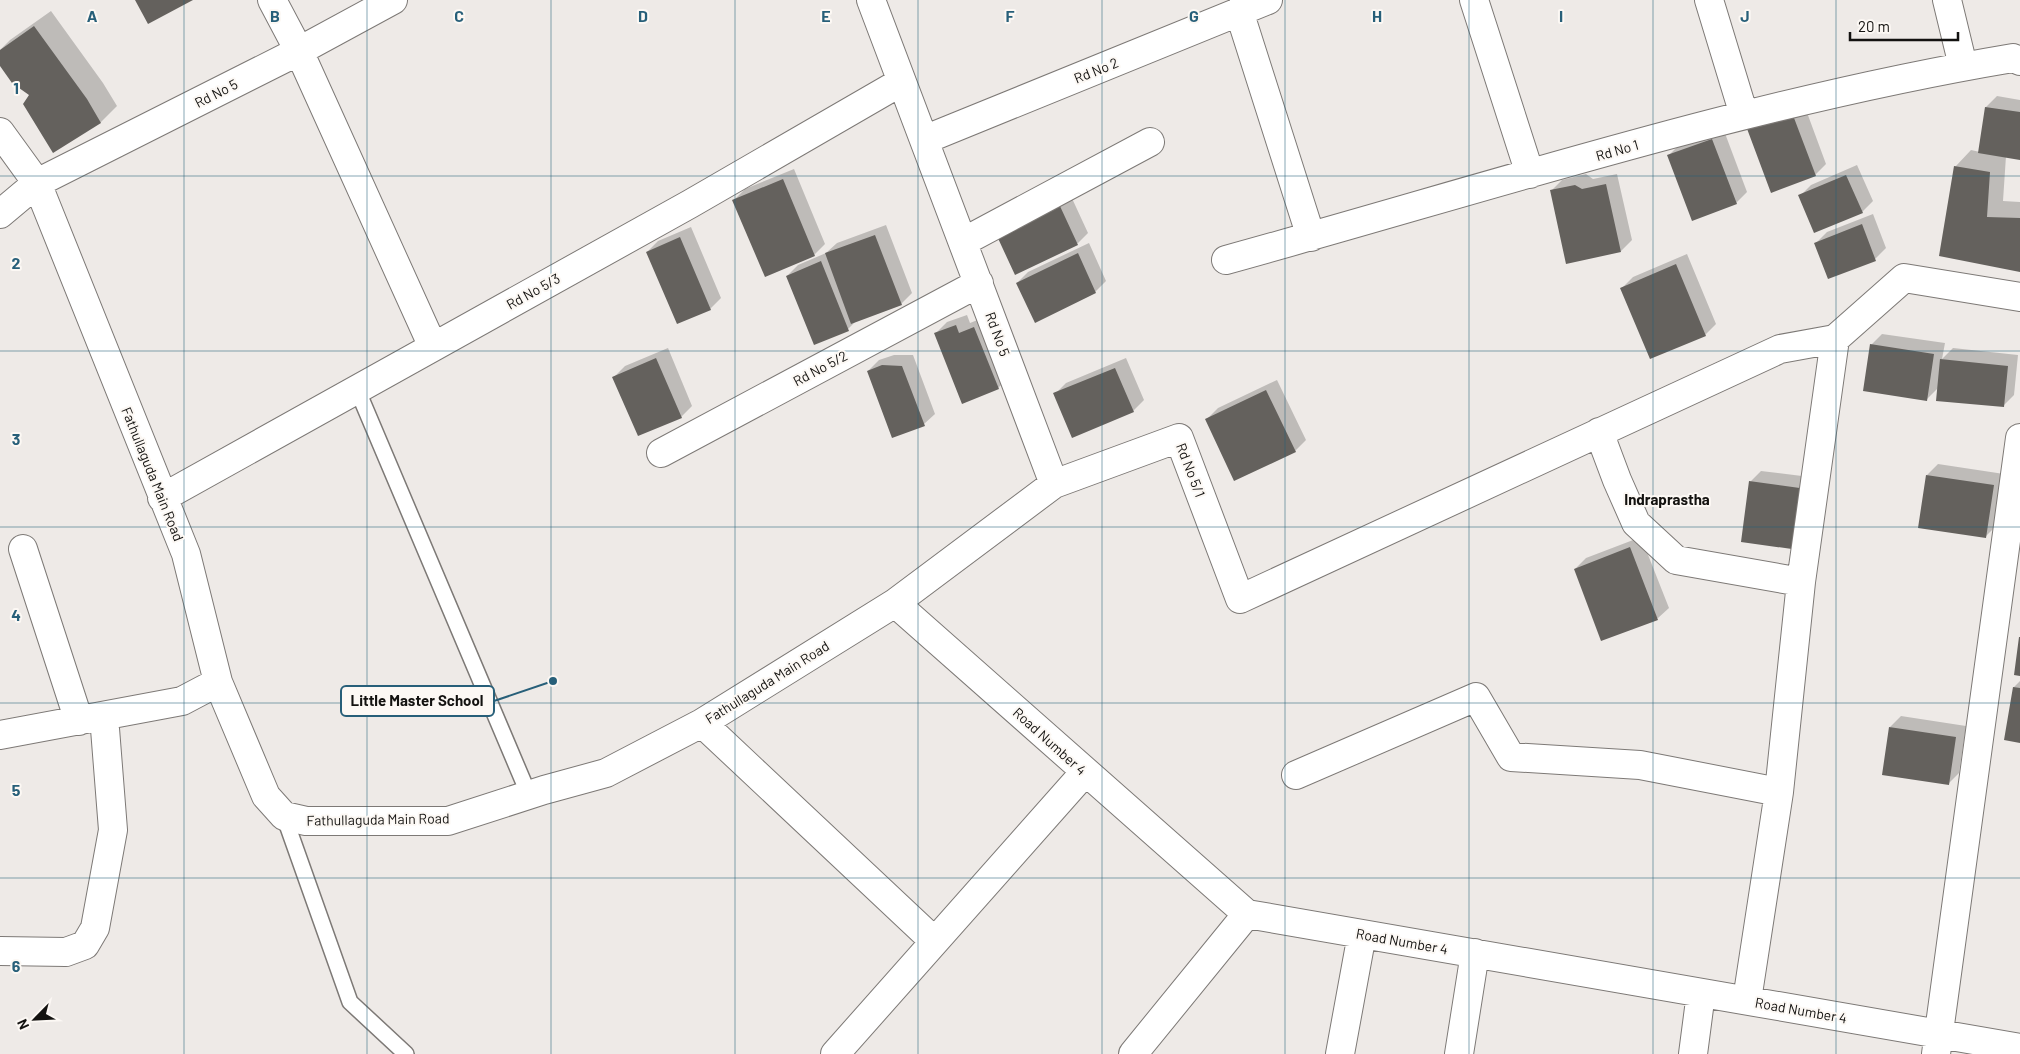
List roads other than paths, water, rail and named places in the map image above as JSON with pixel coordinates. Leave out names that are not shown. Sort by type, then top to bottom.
[{"type":"street","points":[[272,0],[299,51],[433,347]]},
{"type":"street","name":"Rd No 5","points":[[0,214],[37,183],[299,51],[393,0]]},
{"type":"street","name":"Rd No 5","points":[[871,0],[1054,484]]},
{"type":"street","name":"Rd No 2","points":[[924,140],[1268,0]]},
{"type":"street","points":[[1474,0],[1530,174]]},
{"type":"street","points":[[1709,0],[1744,115]]},
{"type":"street","points":[[1947,0],[1963,66]]},
{"type":"street","points":[[1239,11],[1311,237]]},
{"type":"street","name":"Rd No 1","points":[[1226,260],[1744,115],[1963,66],[2016,59]]},
{"type":"street","name":"Rd No 5/3","points":[[162,498],[690,204],[901,82]]},
{"type":"street","name":"Fathullaguda Main Road","points":[[0,132],[37,183],[186,554],[218,682],[266,796],[284,816],[306,821],[448,821],[606,773],[702,723],[896,603]]},
{"type":"street","points":[[963,242],[1150,142]]},
{"type":"street","points":[[1801,582],[1676,560],[1636,523],[1599,432],[1780,349],[1835,339],[1904,278],[2020,297]]},
{"type":"street","name":"Rd No 5/2","points":[[661,453],[979,283]]},
{"type":"street","points":[[1747,1000],[1779,792],[1801,582],[1835,339]]},
{"type":"street","name":"Rd No 5/1","points":[[1054,484],[1179,438],[1240,598],[1599,432]]},
{"type":"street","points":[[1938,1044],[2020,438]]},
{"type":"street","points":[[896,603],[1054,484]]},
{"type":"street","points":[[0,951],[66,952],[85,945],[94,928],[113,830],[91,718],[23,549]]},
{"type":"street","name":"Road Number 4","points":[[896,603],[1246,914],[1747,1000],[1938,1044],[2020,1048]]},
{"type":"street","points":[[0,735],[182,701],[218,682]]},
{"type":"street","points":[[1296,775],[1476,697],[1511,758],[1640,765],[1779,792]]},
{"type":"street","points":[[702,723],[934,941]]},
{"type":"street","points":[[835,1054],[1085,772]]},
{"type":"street","points":[[1133,1054],[1246,914]]},
{"type":"street","points":[[1340,1054],[1362,934]]},
{"type":"street","points":[[1459,1054],[1475,954]]},
{"type":"street","points":[[1693,1054],[1700,992]]},
{"type":"lane","points":[[357,389],[529,795]]},
{"type":"lane","points":[[284,816],[350,1002],[406,1054]]},
{"type":"place","name":"Little Master School","points":[[553,681]]},
{"type":"district","name":"Indraprastha","points":[[1667,499]]}]
